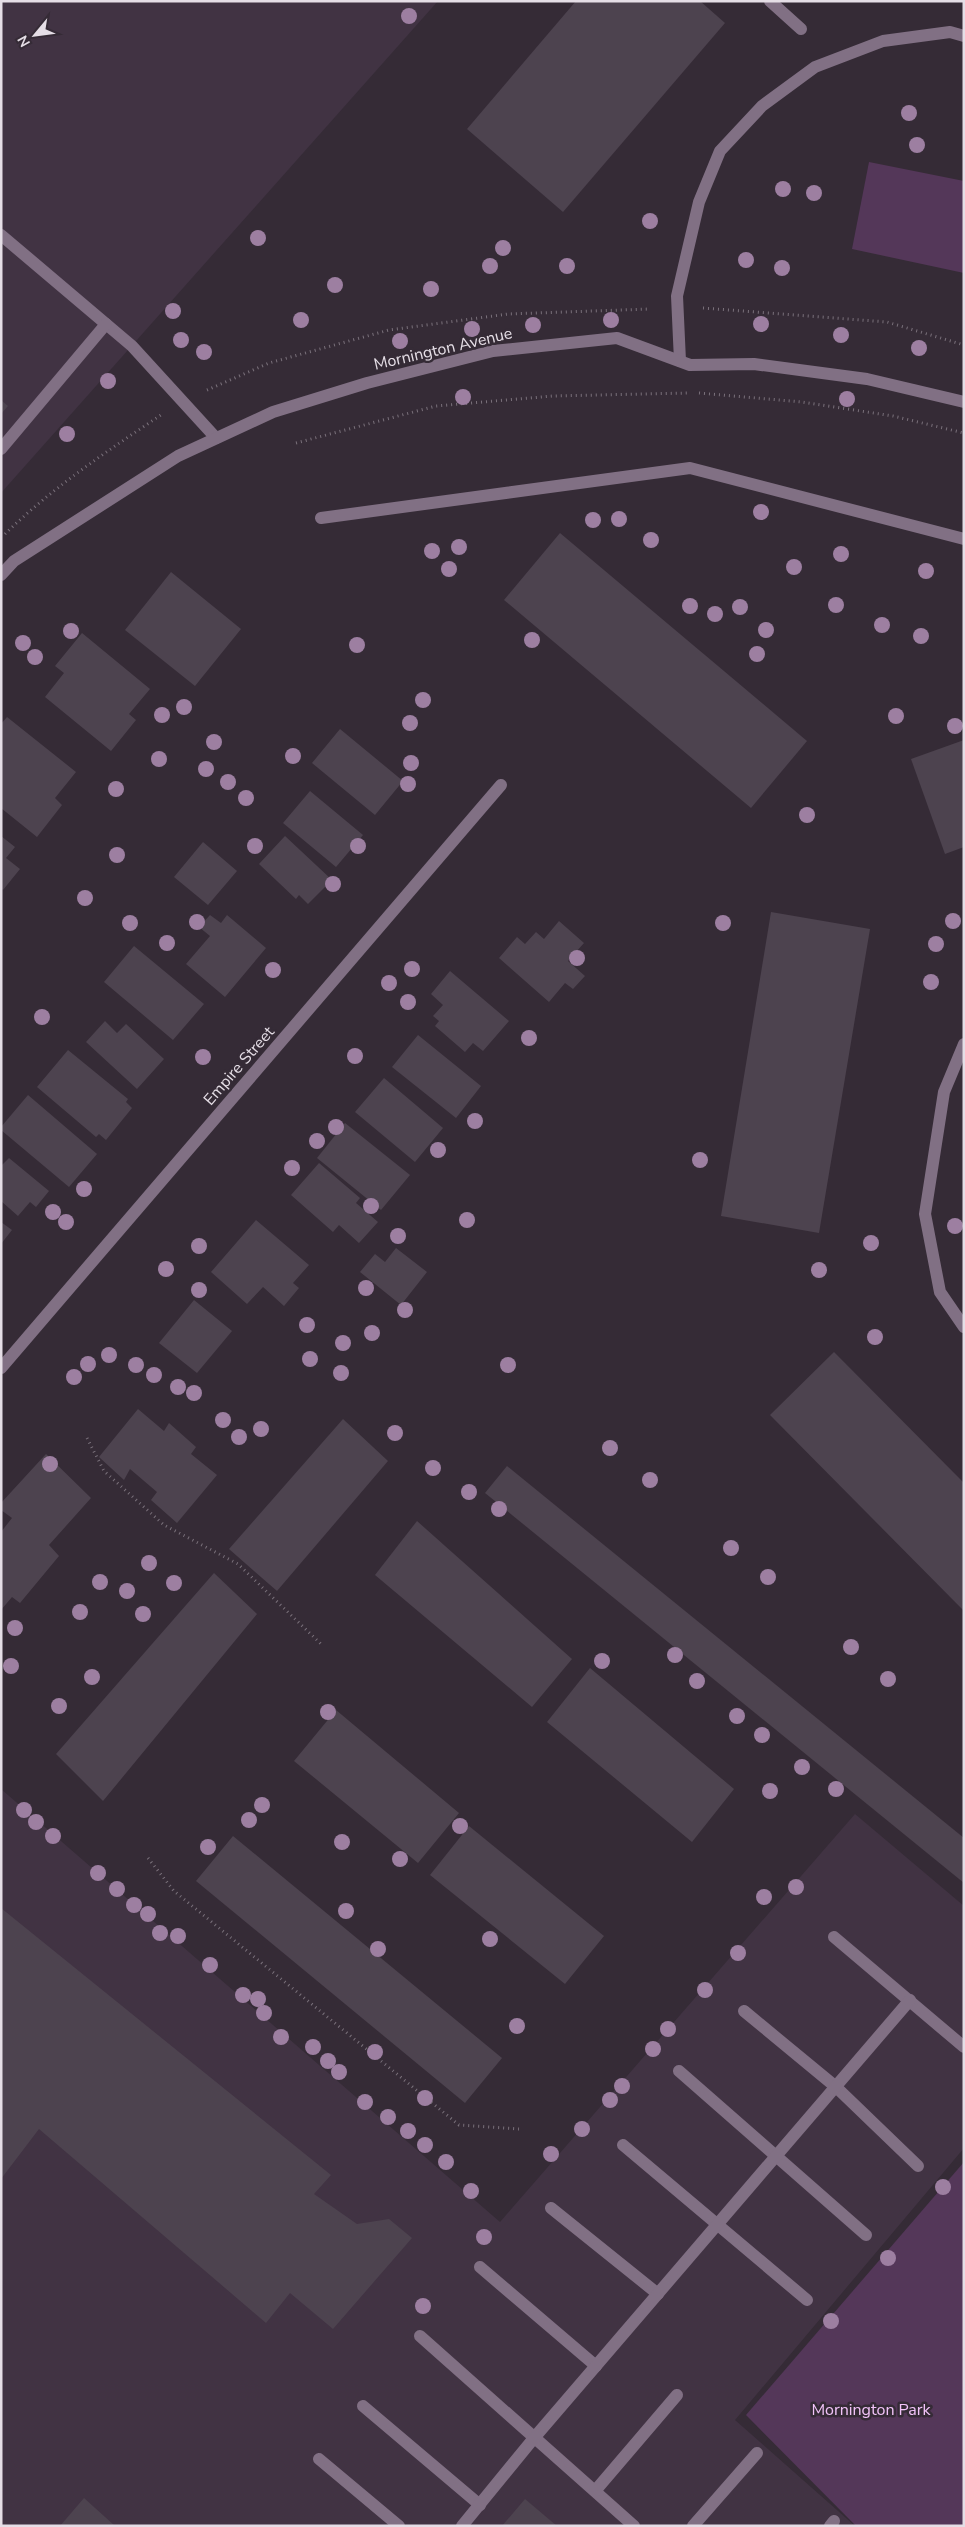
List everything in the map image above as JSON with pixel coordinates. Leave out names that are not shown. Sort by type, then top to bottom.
[{"type":"street","points":[[770,1],[801,29]]},
{"type":"street","points":[[680,361],[677,296],[699,202],[720,151],[762,106],[815,67],[883,40],[950,32],[964,36]]},
{"type":"street","points":[[1,235],[132,346],[216,438]]},
{"type":"street","points":[[1,450],[106,324]]},
{"type":"street","name":"Mornington Avenue","points":[[1,575],[14,561],[95,508],[178,456],[216,438],[280,409],[367,382],[493,351],[617,338],[690,365],[754,364],[867,380],[964,402]]},
{"type":"street","points":[[321,518],[690,468],[964,538]]},
{"type":"street","name":"Empire Street","points":[[1,1368],[502,784]]},
{"type":"street","points":[[964,1044],[944,1092],[925,1214],[940,1292],[964,1327]]},
{"type":"street","points":[[834,1937],[964,2047]]},
{"type":"street","points":[[462,2526],[534,2438],[910,2000]]},
{"type":"street","points":[[744,2011],[836,2087],[918,2166]]},
{"type":"street","points":[[679,2071],[866,2235]]},
{"type":"street","points":[[623,2145],[807,2300]]},
{"type":"street","points":[[551,2208],[658,2294]]},
{"type":"street","points":[[480,2267],[596,2366]]},
{"type":"street","points":[[420,2336],[634,2526]]},
{"type":"street","points":[[595,2491],[677,2395]]},
{"type":"street","points":[[363,2406],[480,2505]]},
{"type":"street","points":[[693,2526],[757,2453]]},
{"type":"street","points":[[320,2459],[399,2526]]},
{"type":"path","points":[[199,394],[269,363],[389,330],[508,314],[650,308]]},
{"type":"path","points":[[704,308],[887,322],[964,345]]},
{"type":"path","points":[[296,443],[436,406],[553,396],[694,392],[802,402],[894,416],[964,433]]},
{"type":"path","points":[[1,538],[26,514],[109,450],[168,411]]},
{"type":"path","points":[[87,1438],[104,1470],[164,1525],[238,1564],[321,1644]]},
{"type":"path","points":[[148,1858],[174,1891],[459,2125],[519,2128]]},
{"type":"shaded area","points":[[1,1],[438,1],[1,493]]},
{"type":"shaded area","points":[[1,1789],[500,2222],[855,1814],[964,1906],[964,2148],[735,2420],[855,2526],[1,2526]]},
{"type":"green space","points":[[869,162],[964,181],[964,273],[852,249]]},
{"type":"green space","name":"Mornington Park","points":[[964,2162],[964,2526],[856,2526],[746,2415]]},
{"type":"building","points":[[576,1],[700,1],[725,23],[563,212],[467,129]]},
{"type":"building","points":[[1,400],[8,406],[1,414]]},
{"type":"building","points":[[560,533],[807,741],[751,808],[504,600]]},
{"type":"building","points":[[171,572],[241,629],[195,686],[125,630]]},
{"type":"building","points":[[82,633],[150,689],[129,714],[136,720],[111,751],[45,697],[64,673],[55,666]]},
{"type":"building","points":[[7,717],[76,772],[55,798],[62,805],[37,837],[1,808],[1,724]]},
{"type":"building","points":[[340,729],[403,781],[375,815],[312,763]]},
{"type":"building","points":[[964,740],[964,847],[945,854],[911,759]]},
{"type":"building","points":[[310,791],[363,835],[336,867],[283,823]]},
{"type":"building","points":[[1,836],[15,847],[6,858],[20,869],[3,890],[1,888]]},
{"type":"building","points":[[285,836],[332,880],[308,904],[299,895],[296,899],[259,864]]},
{"type":"building","points":[[203,842],[237,871],[208,905],[174,877]]},
{"type":"building","points":[[771,912],[870,929],[819,1233],[721,1216]]},
{"type":"building","points":[[210,915],[221,923],[227,915],[266,948],[225,997],[186,964],[210,936],[199,927]]},
{"type":"building","points":[[559,921],[584,943],[568,961],[585,976],[573,989],[565,983],[549,1002],[499,958],[517,937],[525,944],[536,932],[544,939]]},
{"type":"building","points":[[134,946],[204,1004],[173,1040],[104,982]]},
{"type":"building","points":[[450,971],[509,1021],[483,1051],[473,1043],[465,1052],[435,1026],[439,1021],[433,1016],[443,1005],[431,994]]},
{"type":"building","points":[[105,1021],[117,1033],[126,1024],[164,1059],[137,1089],[86,1042]]},
{"type":"building","points":[[418,1035],[481,1086],[456,1118],[392,1067]]},
{"type":"building","points":[[68,1050],[128,1099],[126,1102],[132,1108],[106,1140],[99,1134],[96,1137],[37,1087]]},
{"type":"building","points":[[384,1078],[443,1128],[415,1162],[355,1112]]},
{"type":"building","points":[[28,1095],[97,1154],[69,1187],[1,1130],[1,1127]]},
{"type":"building","points":[[345,1123],[410,1175],[381,1210],[317,1158]]},
{"type":"building","points":[[9,1158],[49,1191],[36,1207],[30,1202],[18,1216],[1,1201],[1,1166]]},
{"type":"building","points":[[319,1163],[360,1198],[356,1203],[378,1222],[359,1243],[339,1225],[333,1232],[291,1195]]},
{"type":"building","points":[[256,1220],[309,1265],[293,1283],[299,1288],[284,1306],[263,1287],[247,1304],[211,1272]]},
{"type":"building","points":[[1,1222],[12,1230],[1,1244]]},
{"type":"building","points":[[396,1248],[427,1272],[401,1305],[360,1272],[375,1254],[385,1262]]},
{"type":"building","points":[[194,1300],[232,1331],[197,1373],[159,1343]]},
{"type":"building","points":[[834,1352],[964,1483],[964,1611],[770,1415]]},
{"type":"building","points":[[138,1409],[164,1431],[169,1423],[196,1447],[191,1454],[217,1475],[177,1523],[151,1500],[157,1492],[130,1469],[124,1480],[99,1457]]},
{"type":"building","points":[[343,1419],[388,1461],[277,1591],[229,1549]]},
{"type":"building","points":[[46,1454],[91,1498],[49,1545],[59,1556],[20,1603],[12,1597],[1,1610],[1,1532],[12,1518],[1,1510],[1,1503]]},
{"type":"building","points":[[507,1466],[964,1838],[964,1883],[485,1493]]},
{"type":"building","points":[[417,1521],[572,1659],[532,1707],[375,1575]]},
{"type":"building","points":[[214,1573],[257,1614],[103,1801],[56,1754]]},
{"type":"building","points":[[590,1668],[734,1789],[692,1842],[547,1722]]},
{"type":"building","points":[[336,1710],[459,1813],[418,1863],[294,1761]]},
{"type":"building","points":[[469,1826],[604,1936],[565,1984],[430,1875]]},
{"type":"building","points":[[233,1836],[502,2058],[465,2103],[196,1881]]},
{"type":"building","points":[[1,1908],[331,2175],[314,2194],[357,2224],[389,2219],[412,2238],[333,2329],[290,2293],[266,2323],[39,2129],[1,2179]]},
{"type":"building","points":[[84,2498],[115,2526],[60,2526]]},
{"type":"building","points":[[525,2499],[557,2526],[502,2526]]}]
